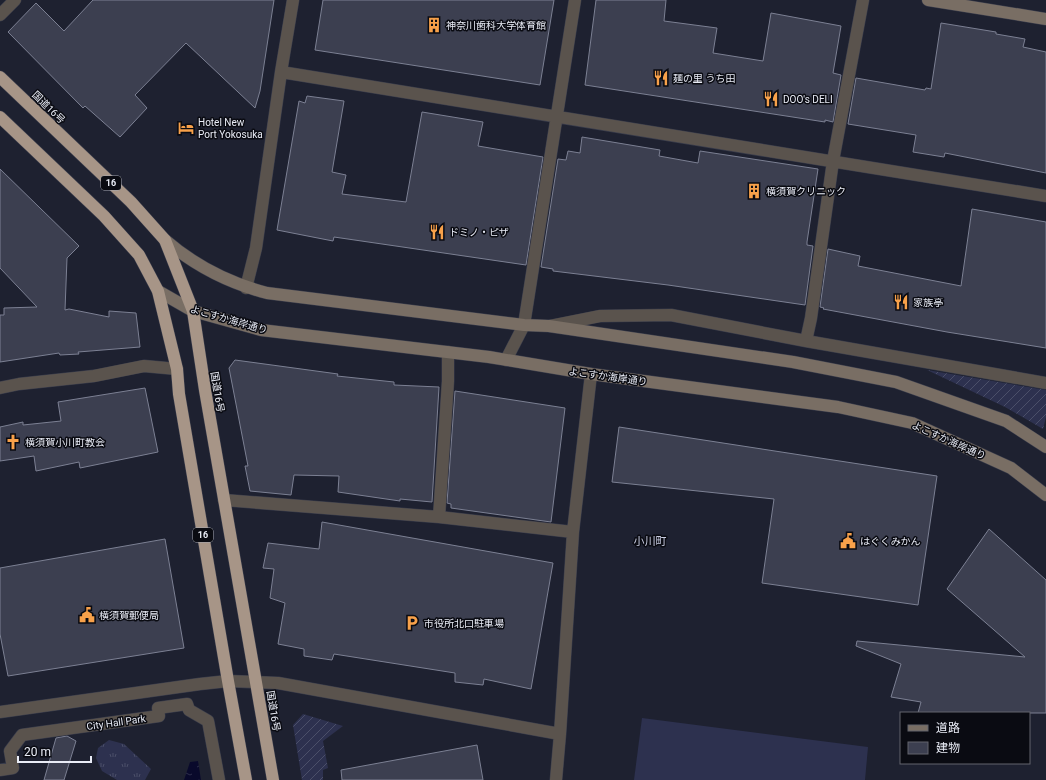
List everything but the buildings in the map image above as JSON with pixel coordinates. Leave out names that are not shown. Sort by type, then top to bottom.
[{"type":"highway","name":"国道16号","points":[[0,77],[131,202],[165,240],[193,311],[206,398],[274,780]]},
{"type":"highway","name":"16","points":[[0,117],[104,216],[139,255],[158,291],[177,369],[179,394],[246,780]]},
{"type":"street","points":[[0,15],[15,0]]},
{"type":"street","points":[[246,288],[256,248],[292,0]]},
{"type":"street","points":[[506,360],[524,325],[575,0]]},
{"type":"street","points":[[806,342],[811,318],[833,161],[863,0]]},
{"type":"street","points":[[928,0],[1046,19]]},
{"type":"street","points":[[281,72],[1046,196]]},
{"type":"street","points":[[165,240],[182,255],[212,273],[246,288],[268,293],[524,325],[549,326],[793,362],[896,382],[1006,421],[1046,448]]},
{"type":"street","name":"よこすか海岸通り","points":[[158,291],[193,311],[261,330],[448,352],[591,374],[838,406],[912,423],[1011,468],[1046,495]]},
{"type":"street","points":[[549,326],[600,316],[671,315],[806,342],[1046,383]]},
{"type":"street","points":[[439,517],[448,381],[448,352]]},
{"type":"street","points":[[0,388],[19,384],[94,376],[144,366],[177,369]]},
{"type":"street","points":[[556,780],[573,532],[591,374]]},
{"type":"street","points":[[224,500],[439,517],[573,532]]},
{"type":"street","points":[[0,712],[200,684],[228,681],[257,682],[278,683],[560,734]]},
{"type":"street","name":"City Hall Park","points":[[0,770],[13,768],[10,751],[22,735],[158,716],[158,708],[187,704],[189,710],[208,721],[219,780]]},
{"type":"green space","points":[[927,370],[1046,390],[1046,417],[1043,429],[1005,407]]},
{"type":"green space","points":[[303,714],[343,726],[323,741],[328,768],[323,770],[323,780],[302,780],[293,725]]},
{"type":"green space","points":[[642,718],[868,747],[865,780],[634,780]]},
{"type":"green space","points":[[109,740],[124,744],[151,769],[145,780],[117,780],[102,771],[96,758],[98,748]]},
{"type":"water","points":[[198,761],[201,780],[184,780],[190,762]]},
{"type":"place","name":"神奈川歯科大学体育館","points":[[434,25]]},
{"type":"place","name":"麺の里 うち田","points":[[661,78]]},
{"type":"place","name":"DOO's DELI","points":[[771,99]]},
{"type":"place","name":"Hotel New Port Yokosuka","points":[[186,128]]},
{"type":"place","name":"横須賀クリニック","points":[[754,191]]},
{"type":"place","name":"ドミノ・ピザ","points":[[437,232]]},
{"type":"place","name":"家族亭","points":[[901,302]]},
{"type":"place","name":"横須賀小川町教会","points":[[13,442]]},
{"type":"place","name":"はぐくみかん","points":[[848,541]]},
{"type":"place","name":"横須賀郵便局","points":[[87,615]]},
{"type":"place","name":"市役所北口駐車場","points":[[412,623]]},
{"type":"district","name":"小川町","points":[[650,541]]}]
